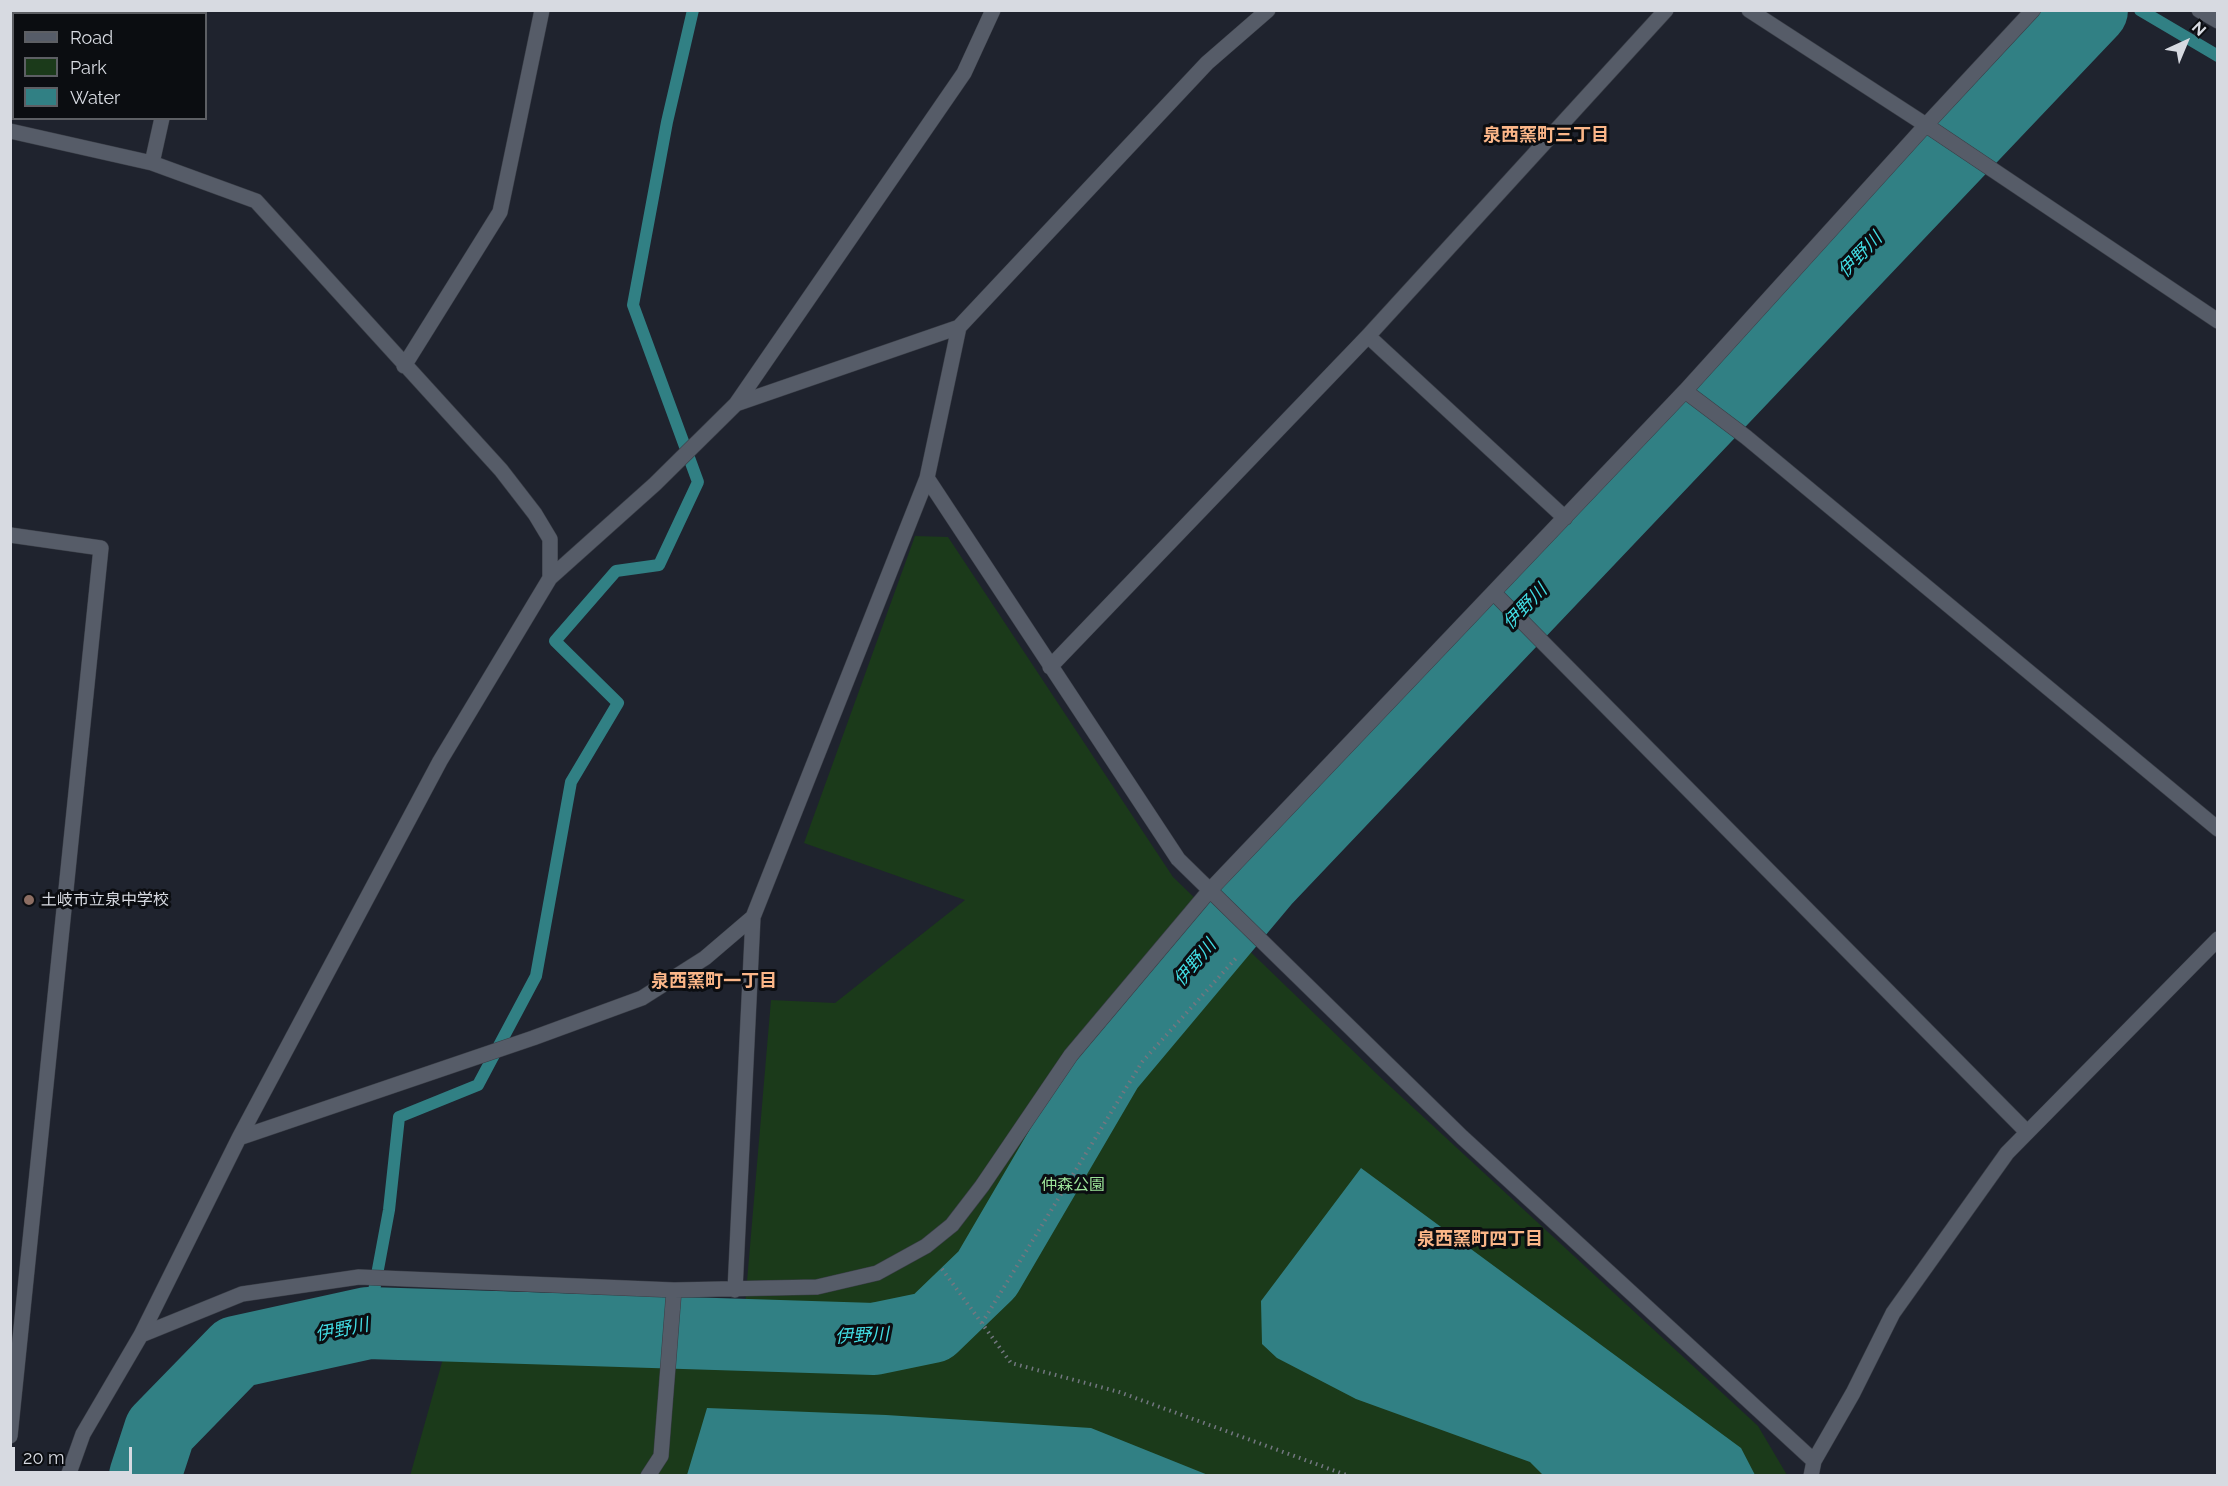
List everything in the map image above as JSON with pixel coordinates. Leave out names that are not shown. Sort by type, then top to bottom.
[{"type":"street","points":[[404,366],[500,213],[542,10]]},
{"type":"street","points":[[68,1476],[83,1434],[141,1335],[239,1138],[440,761],[550,578],[655,484],[736,404],[964,73],[993,10]]},
{"type":"street","points":[[736,404],[959,327],[1207,63],[1268,10]]},
{"type":"street","points":[[1050,667],[1368,336],[1666,10]]},
{"type":"street","points":[[1749,10],[1926,125],[2217,321]]},
{"type":"street","points":[[141,1335],[242,1294],[359,1277],[674,1290],[817,1287],[877,1273],[926,1246],[952,1225],[982,1186],[1071,1054],[1210,891],[1685,391],[2033,10]]},
{"type":"street","points":[[2199,10],[2217,21]]},
{"type":"street","points":[[152,163],[162,120]]},
{"type":"street","points":[[10,131],[152,163],[256,201],[501,470],[535,514],[550,539],[550,578]]},
{"type":"street","points":[[735,1290],[753,916],[927,478],[959,327]]},
{"type":"street","points":[[1368,336],[1565,518]]},
{"type":"street","points":[[1685,391],[1746,437],[2217,829]]},
{"type":"street","points":[[927,478],[1178,859],[1462,1137],[1813,1468],[1893,1313],[2007,1153],[2217,939]]},
{"type":"street","points":[[10,535],[101,548],[10,1436]]},
{"type":"street","points":[[1494,593],[2027,1132]]},
{"type":"street","points":[[239,1138],[533,1038],[642,998],[705,958],[753,916]]},
{"type":"street","points":[[648,1476],[661,1456],[674,1290]]},
{"type":"path","points":[[982,1323],[1142,1062],[1256,936]]},
{"type":"path","points":[[926,1246],[1011,1363],[1119,1392],[1348,1476]]},
{"type":"green space","name":"仲森公園","points":[[915,536],[948,537],[1173,877],[1379,1076],[1758,1426],[1787,1475],[410,1476],[446,1348],[741,1352],[771,1000],[835,1003],[965,900],[804,843]]},
{"type":"water","points":[[1361,1168],[1741,1448],[1755,1475],[1543,1475],[1530,1462],[1356,1399],[1277,1358],[1262,1344],[1261,1301]]},
{"type":"water","points":[[707,1408],[886,1415],[1091,1428],[1208,1475],[687,1475]]},
{"type":"waterway","points":[[368,1323],[389,1210],[399,1117],[478,1085],[536,976],[571,782],[618,703],[555,641],[616,571],[659,565],[698,482],[633,305],[667,122],[693,10]]},
{"type":"waterway","name":"伊野川","points":[[145,1476],[160,1430],[236,1352],[368,1323],[874,1339],[932,1327],[987,1274],[1108,1067],[1264,881],[2092,10]]},
{"type":"waterway","points":[[2140,10],[2218,56]]},
{"type":"place","name":"土岐市立泉中学校","points":[[29,900]]},
{"type":"district","name":"泉西窯町三丁目","points":[[1546,136]]},
{"type":"district","name":"泉西窯町一丁目","points":[[714,982]]},
{"type":"district","name":"泉西窯町四丁目","points":[[1480,1240]]}]
